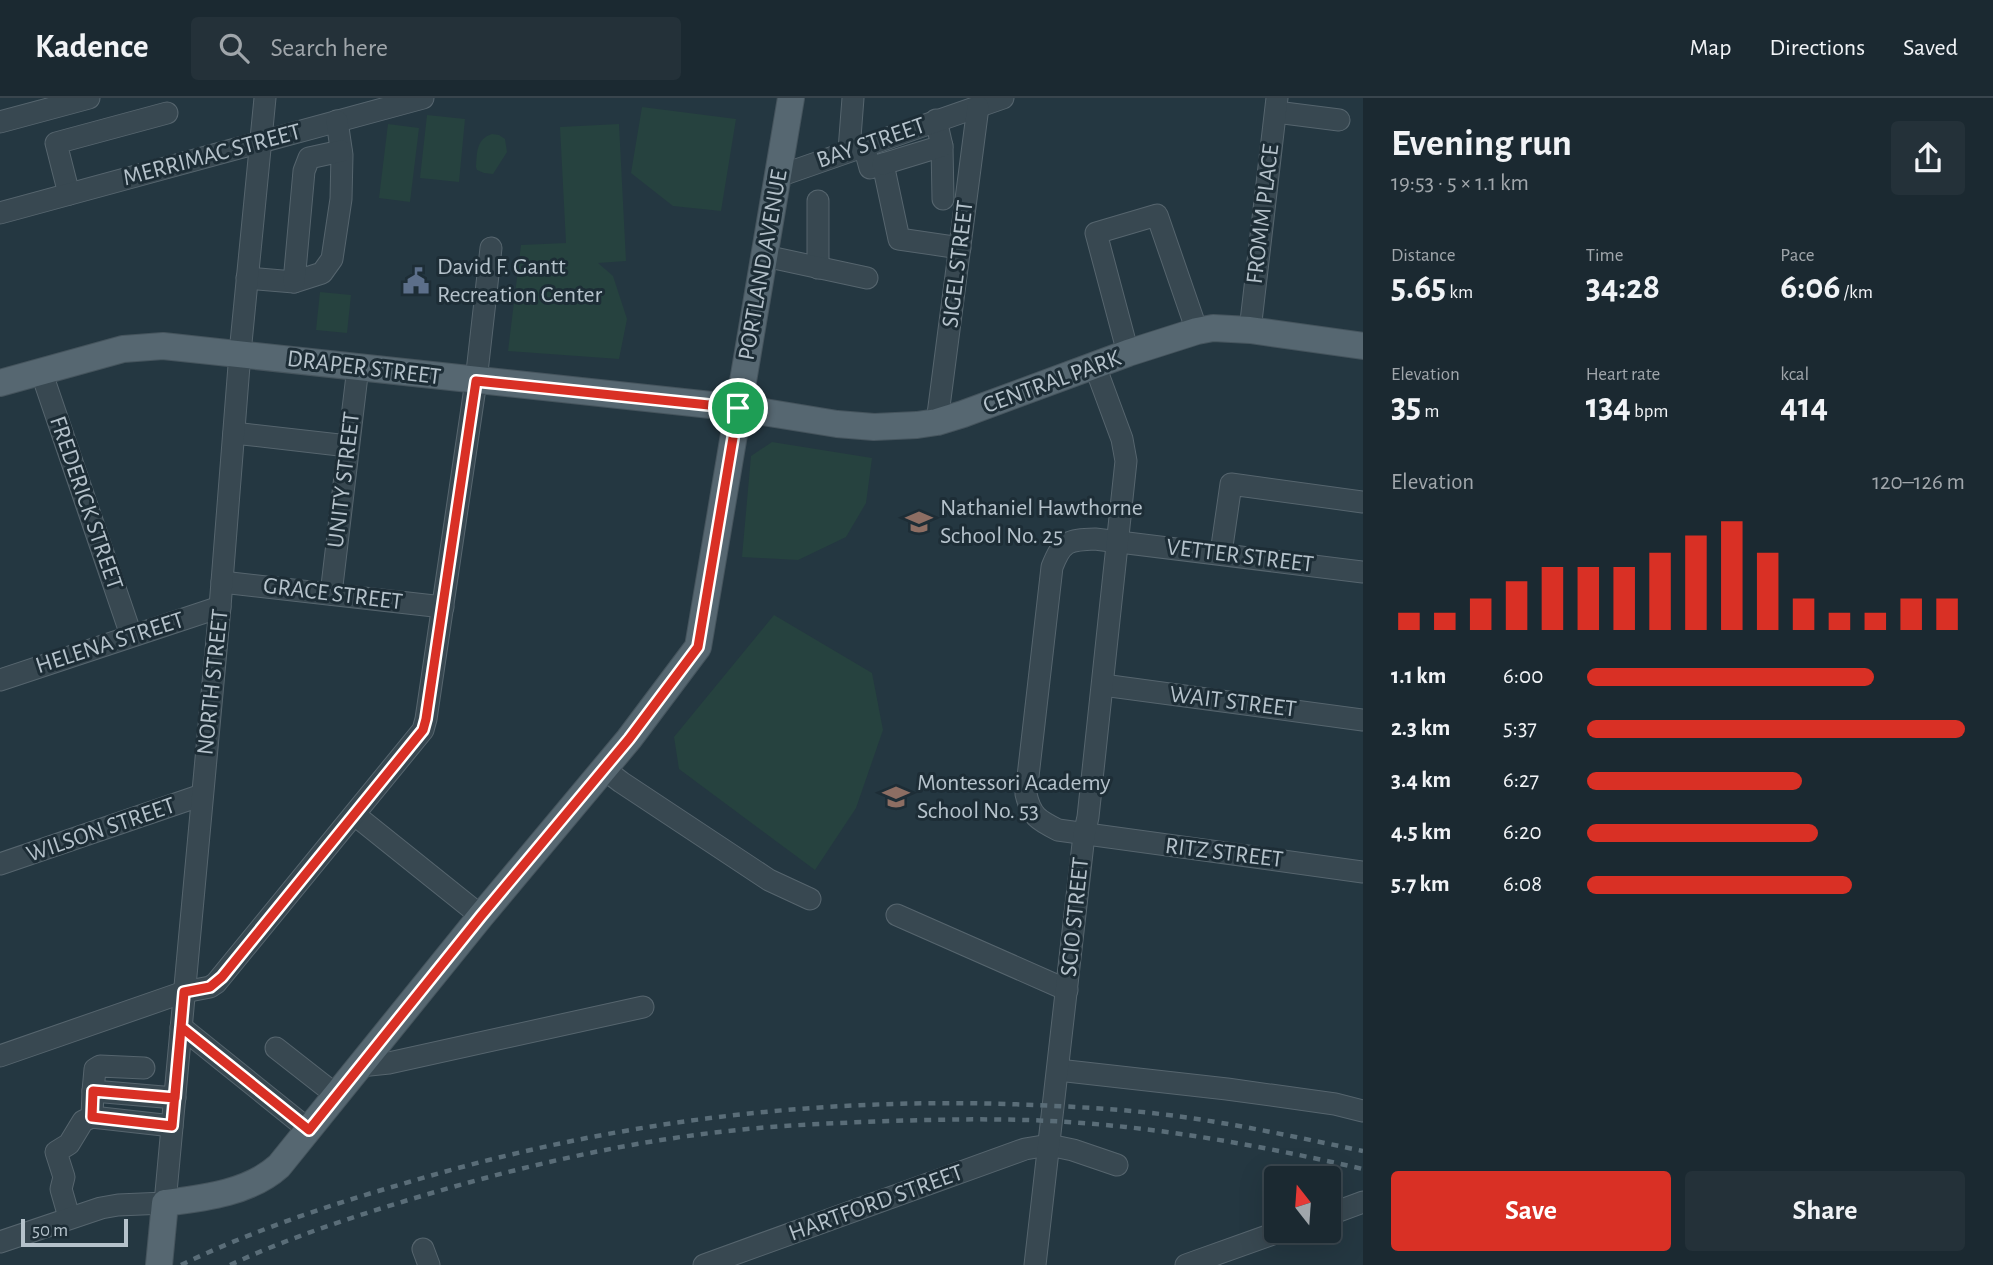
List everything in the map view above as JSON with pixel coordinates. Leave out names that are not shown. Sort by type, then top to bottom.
[{"type":"main road","name":"PORTLAND AVENUE","points":[[165,1203],[216,1196],[265,1178],[279,1166],[604,769],[698,647],[791,98]]},
{"type":"main road","name":"CENTRAL PARK","points":[[738,408],[837,424],[894,427],[937,422],[1128,354],[1196,331],[1213,328],[1250,330],[1363,346]]},
{"type":"main road","name":"DRAPER STREET","points":[[0,383],[134,347],[163,346],[738,408]]},
{"type":"main road","name":"NORTH STREET","points":[[159,1265],[165,1203]]},
{"type":"street","points":[[0,122],[89,98]]},
{"type":"street","name":"NORTH STREET","points":[[165,1203],[265,98]]},
{"type":"street","points":[[853,98],[857,148],[870,168],[942,146]]},
{"type":"street","name":"BAY STREET","points":[[779,176],[1003,98]]},
{"type":"street","name":"MERRIMAC STREET","points":[[0,213],[418,99]]},
{"type":"street","points":[[1276,105],[1339,120]]},
{"type":"street","name":"FROMM PLACE","points":[[1250,330],[1276,105]]},
{"type":"street","name":"SIGEL STREET","points":[[937,422],[978,107]]},
{"type":"street","points":[[69,194],[55,143],[167,113]]},
{"type":"street","points":[[936,120],[942,146],[943,199]]},
{"type":"street","points":[[247,278],[294,282],[322,273],[332,259],[341,199],[341,151],[337,121]]},
{"type":"street","points":[[294,282],[304,171],[309,158],[341,151]]},
{"type":"street","points":[[883,164],[899,239],[960,248]]},
{"type":"street","points":[[818,201],[818,268]]},
{"type":"street","points":[[1128,354],[1096,233],[1157,215],[1196,331]]},
{"type":"street","points":[[0,1056],[184,992],[210,987],[222,977],[423,730],[476,381],[491,248]]},
{"type":"street","points":[[765,256],[867,278]]},
{"type":"street","name":"SCIO STREET","points":[[1035,1265],[1125,479],[1126,461],[1122,439],[1095,366]]},
{"type":"street","name":"UNITY STREET","points":[[331,594],[358,367]]},
{"type":"street","name":"FREDERICK STREET","points":[[41,371],[131,635]]},
{"type":"street","points":[[234,433],[348,446]]},
{"type":"street","points":[[1221,553],[1231,484],[1363,502]]},
{"type":"street","name":"VETTER STREET","points":[[1084,835],[1058,830],[1040,821],[1030,809],[1026,794],[1052,567],[1063,545],[1078,540],[1117,541],[1363,572]]},
{"type":"street","name":"GRACE STREET","points":[[222,582],[443,607]]},
{"type":"street","name":"HELENA STREET","points":[[0,680],[220,607]]},
{"type":"street","name":"WAIT STREET","points":[[1103,685],[1363,719]]},
{"type":"street","points":[[604,769],[769,880],[810,899]]},
{"type":"street","name":"WILSON STREET","points":[[0,864],[202,795]]},
{"type":"street","points":[[355,816],[481,916]]},
{"type":"street","name":"RITZ STREET","points":[[1084,835],[1363,872]]},
{"type":"street","points":[[897,915],[1067,990]]},
{"type":"street","points":[[360,1066],[389,1063],[643,1007]]},
{"type":"street","points":[[181,1027],[309,1130]]},
{"type":"street","points":[[276,1048],[336,1095]]},
{"type":"street","points":[[92,1117],[95,1069],[100,1066],[144,1068]]},
{"type":"street","points":[[1058,1070],[1227,1088],[1335,1104],[1363,1111]]},
{"type":"street","points":[[93,1091],[175,1098]]},
{"type":"street","points":[[69,1217],[61,1189],[64,1177],[56,1152],[69,1144],[83,1121],[92,1117],[172,1126]]},
{"type":"street","points":[[1049,1145],[1117,1165]]},
{"type":"street","name":"HARTFORD STREET","points":[[704,1265],[1025,1149],[1049,1145]]},
{"type":"street","points":[[1341,1210],[1363,1202]]},
{"type":"street","points":[[0,1242],[69,1217],[118,1205],[165,1203]]},
{"type":"street","points":[[1186,1265],[1264,1237]]},
{"type":"green space","points":[[642,107],[736,119],[721,211],[673,206],[631,173]]},
{"type":"green space","points":[[427,115],[465,119],[459,182],[420,178]]},
{"type":"green space","points":[[388,124],[419,128],[410,202],[379,198]]},
{"type":"green space","points":[[619,124],[626,261],[598,263],[613,276],[627,319],[619,359],[508,351],[521,245],[566,243],[560,127]]},
{"type":"green space","points":[[492,134],[505,139],[507,152],[493,174],[484,173],[476,167],[480,143]]},
{"type":"green space","points":[[320,292],[351,295],[347,333],[316,330]]},
{"type":"green space","points":[[772,442],[872,458],[866,503],[846,537],[798,560],[742,557],[751,456]]},
{"type":"green space","points":[[774,615],[872,673],[883,730],[856,808],[815,870],[679,769],[674,737]]},
{"type":"railway","points":[[181,1265],[237,1240],[322,1209],[483,1161],[631,1130],[780,1110],[932,1103],[1103,1109],[1211,1121],[1363,1151]]},
{"type":"railway","points":[[230,1265],[294,1238],[361,1215],[524,1168],[646,1142],[768,1127],[962,1119],[1082,1123],[1224,1141],[1363,1169]]},
{"type":"place","name":"David F. Gantt Recreation Center","points":[[416,281]]},
{"type":"place","name":"Nathaniel Hawthorne School No. 25","points":[[919,522]]},
{"type":"place","name":"Montessori Academy School No. 53","points":[[896,797]]},
{"type":"route","points":[[738,408],[476,381],[423,730],[222,977],[210,987],[184,992],[181,1027],[175,1098],[93,1091],[92,1117],[172,1126],[175,1098],[181,1027],[309,1130],[481,916],[629,739],[698,647],[738,408]]}]
